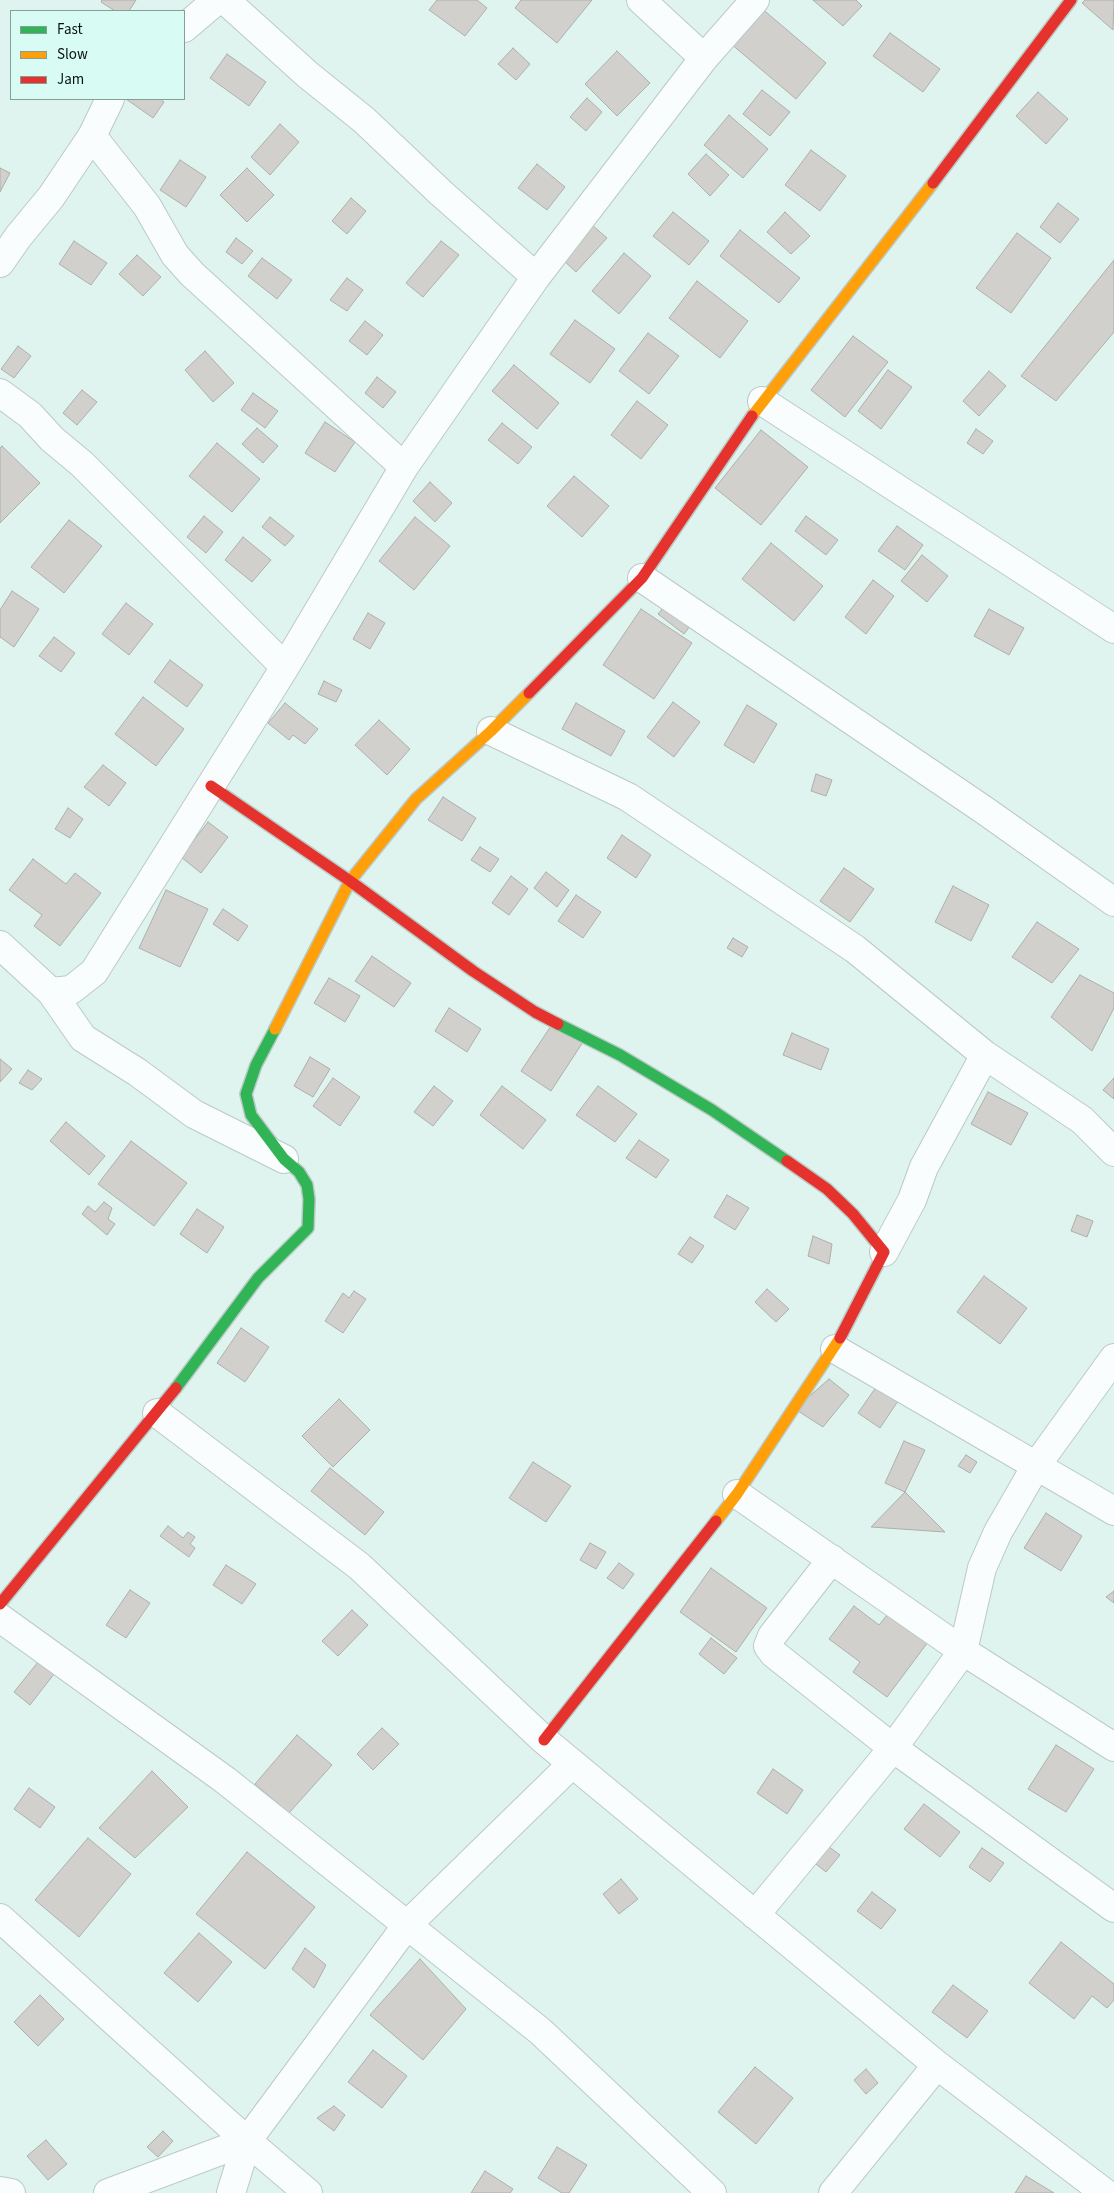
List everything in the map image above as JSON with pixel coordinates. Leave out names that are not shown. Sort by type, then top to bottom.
[{"type":"street","points":[[185,27],[217,0]]},
{"type":"street","points":[[225,0],[308,75],[364,120],[426,180],[536,277]]},
{"type":"street","points":[[641,0],[704,58]]},
{"type":"street","points":[[51,992],[70,990],[94,972],[285,667],[404,467],[536,277],[704,58],[755,0]]},
{"type":"street","points":[[0,1604],[157,1413],[258,1278],[308,1228],[309,1198],[307,1185],[299,1172],[284,1159],[251,1115],[246,1094],[256,1065],[350,881],[416,799],[491,730],[642,578],[762,401],[901,225],[1071,0]]},
{"type":"street","points":[[0,263],[51,197],[92,136],[110,100]]},
{"type":"street","points":[[92,136],[147,206],[175,255],[192,274],[404,467]]},
{"type":"street","points":[[0,393],[30,415],[52,438],[82,464],[285,667]]},
{"type":"street","points":[[762,401],[1114,629]]},
{"type":"street","points":[[642,578],[984,810],[1114,902]]},
{"type":"street","points":[[491,730],[628,797],[855,949],[985,1055],[1082,1120],[1114,1152]]},
{"type":"street","points":[[211,786],[350,881],[473,970],[535,1012],[620,1055],[712,1110],[827,1188],[853,1214],[884,1252]]},
{"type":"street","points":[[0,945],[51,992],[83,1038],[137,1072],[194,1114],[284,1159]]},
{"type":"street","points":[[544,1740],[737,1494],[836,1349],[912,1200],[924,1167],[985,1055]]},
{"type":"street","points":[[836,1349],[1114,1511]]},
{"type":"street","points":[[755,1915],[893,1748],[963,1651],[982,1568],[998,1532],[1036,1466],[1114,1358]]},
{"type":"street","points":[[157,1413],[359,1566],[572,1764],[937,2065],[1105,2193]]},
{"type":"street","points":[[737,1494],[963,1651],[1114,1747]]},
{"type":"street","points":[[832,1559],[772,1636],[768,1646],[774,1654],[893,1748],[1114,1908]]},
{"type":"street","points":[[0,1618],[225,1780],[540,2031],[712,2193]]},
{"type":"street","points":[[231,2193],[247,2141],[407,1925],[572,1764]]},
{"type":"street","points":[[0,1918],[247,2141],[308,2193]]},
{"type":"street","points":[[833,2193],[937,2065]]},
{"type":"street","points":[[108,2193],[247,2141]]},
{"type":"street","points":[[0,2191],[11,2193]]},
{"type":"building","points":[[102,0],[136,0],[130,10],[113,10],[101,2]]},
{"type":"building","points":[[437,0],[477,0],[487,8],[465,36],[429,10]]},
{"type":"building","points":[[521,0],[592,0],[557,43],[515,8]]},
{"type":"building","points":[[813,0],[856,0],[862,6],[843,26]]},
{"type":"building","points":[[1085,0],[1114,0],[1113,30],[1082,3]]},
{"type":"building","points":[[760,7],[826,63],[796,99],[730,43]]},
{"type":"building","points":[[890,33],[940,69],[923,92],[873,56]]},
{"type":"building","points":[[513,48],[530,64],[516,80],[498,64]]},
{"type":"building","points":[[617,51],[650,83],[617,116],[585,84]]},
{"type":"building","points":[[227,54],[266,82],[249,106],[210,78]]},
{"type":"building","points":[[762,90],[790,112],[770,136],[743,114]]},
{"type":"building","points":[[1038,92],[1068,119],[1046,144],[1016,116]]},
{"type":"building","points":[[587,98],[602,112],[586,131],[570,117]]},
{"type":"building","points":[[127,100],[161,100],[164,102],[153,118]]},
{"type":"building","points":[[729,115],[768,149],[743,178],[704,145]]},
{"type":"building","points":[[280,124],[299,142],[270,175],[251,157]]},
{"type":"building","points":[[811,150],[846,176],[820,211],[785,185]]},
{"type":"building","points":[[706,154],[729,175],[710,196],[688,174]]},
{"type":"building","points":[[180,160],[206,177],[186,207],[160,190]]},
{"type":"building","points":[[537,164],[565,187],[547,210],[518,188]]},
{"type":"building","points":[[0,168],[10,173],[0,192]]},
{"type":"building","points":[[247,168],[274,195],[247,222],[220,195]]},
{"type":"building","points":[[351,198],[366,211],[347,234],[332,221]]},
{"type":"building","points":[[1058,203],[1079,219],[1060,243],[1040,227]]},
{"type":"building","points":[[673,212],[709,241],[689,265],[653,236]]},
{"type":"building","points":[[785,212],[810,236],[791,254],[767,232]]},
{"type":"building","points":[[592,225],[607,238],[576,272],[561,258]]},
{"type":"building","points":[[740,230],[800,278],[779,303],[720,256]]},
{"type":"building","points":[[1017,233],[1051,258],[1011,313],[976,288]]},
{"type":"building","points":[[236,238],[253,251],[242,264],[226,252]]},
{"type":"building","points":[[74,241],[107,263],[91,285],[59,264]]},
{"type":"building","points":[[441,241],[459,255],[423,297],[406,283]]},
{"type":"building","points":[[624,253],[651,276],[619,314],[592,291]]},
{"type":"building","points":[[137,255],[161,277],[143,296],[119,274]]},
{"type":"building","points":[[262,258],[292,280],[277,299],[248,276]]},
{"type":"building","points":[[1114,260],[1114,332],[1056,401],[1021,376]]},
{"type":"building","points":[[347,278],[363,290],[347,311],[330,300]]},
{"type":"building","points":[[697,281],[748,321],[720,358],[669,318]]},
{"type":"building","points":[[575,320],[615,349],[590,383],[550,354]]},
{"type":"building","points":[[365,321],[383,335],[367,355],[349,341]]},
{"type":"building","points":[[648,333],[679,356],[649,394],[619,371]]},
{"type":"building","points":[[853,336],[888,362],[845,417],[811,390]]},
{"type":"building","points":[[18,346],[31,356],[14,378],[1,369]]},
{"type":"building","points":[[205,351],[234,383],[213,402],[185,370]]},
{"type":"building","points":[[514,365],[559,403],[537,429],[492,391]]},
{"type":"building","points":[[888,370],[912,387],[881,429],[858,411]]},
{"type":"building","points":[[989,371],[1006,386],[979,416],[963,401]]},
{"type":"building","points":[[377,377],[396,392],[383,408],[365,393]]},
{"type":"building","points":[[82,390],[97,402],[77,425],[63,413]]},
{"type":"building","points":[[253,393],[278,411],[265,428],[241,410]]},
{"type":"building","points":[[637,401],[668,425],[641,459],[611,435]]},
{"type":"building","points":[[325,422],[355,442],[335,472],[305,453]]},
{"type":"building","points":[[502,423],[532,447],[518,464],[488,440]]},
{"type":"building","points":[[257,428],[278,446],[263,463],[242,444]]},
{"type":"building","points":[[976,429],[993,441],[983,454],[967,443]]},
{"type":"building","points":[[761,430],[808,467],[761,525],[715,488]]},
{"type":"building","points":[[217,443],[260,479],[232,512],[189,476]]},
{"type":"building","points":[[2,446],[40,483],[0,523],[0,448]]},
{"type":"building","points":[[574,476],[609,506],[582,537],[547,506]]},
{"type":"building","points":[[430,482],[452,503],[435,522],[413,501]]},
{"type":"building","points":[[204,516],[223,532],[206,553],[187,537]]},
{"type":"building","points":[[806,516],[838,540],[826,555],[795,531]]},
{"type":"building","points":[[270,517],[294,536],[285,546],[262,527]]},
{"type":"building","points":[[415,517],[450,546],[414,590],[379,561]]},
{"type":"building","points":[[69,520],[102,546],[64,593],[31,567]]},
{"type":"building","points":[[897,526],[923,545],[905,570],[878,551]]},
{"type":"building","points":[[243,537],[271,560],[252,582],[225,560]]},
{"type":"building","points":[[771,543],[823,586],[794,621],[742,579]]},
{"type":"building","points":[[922,555],[948,576],[927,602],[901,581]]},
{"type":"building","points":[[873,580],[894,596],[866,634],[845,617]]},
{"type":"building","points":[[12,591],[39,609],[14,647],[0,637],[0,610]]},
{"type":"building","points":[[669,601],[694,621],[684,634],[658,614]]},
{"type":"building","points":[[126,603],[153,624],[129,655],[102,634]]},
{"type":"building","points":[[641,609],[692,643],[654,699],[603,665]]},
{"type":"building","points":[[989,609],[1024,628],[1009,655],[974,636]]},
{"type":"building","points":[[368,613],[385,623],[370,649],[353,639]]},
{"type":"building","points":[[54,637],[75,653],[61,672],[39,656]]},
{"type":"building","points":[[170,660],[203,685],[187,707],[154,682]]},
{"type":"building","points":[[324,681],[342,690],[336,702],[318,694]]},
{"type":"building","points":[[143,697],[184,729],[156,766],[115,734]]},
{"type":"building","points":[[673,702],[700,722],[674,757],[647,737]]},
{"type":"building","points":[[285,703],[318,729],[305,744],[293,735],[289,740],[268,723]]},
{"type":"building","points":[[576,703],[625,731],[611,756],[562,729]]},
{"type":"building","points":[[747,705],[777,724],[754,763],[724,745]]},
{"type":"building","points":[[379,720],[410,749],[387,775],[355,745]]},
{"type":"building","points":[[103,765],[126,783],[109,806],[84,787]]},
{"type":"building","points":[[816,774],[832,780],[826,796],[811,791]]},
{"type":"building","points":[[443,797],[476,818],[462,841],[428,820]]},
{"type":"building","points":[[68,808],[83,819],[70,838],[55,829]]},
{"type":"building","points":[[208,822],[228,837],[201,873],[181,857]]},
{"type":"building","points":[[622,835],[651,855],[636,878],[607,858]]},
{"type":"building","points":[[480,847],[499,859],[490,872],[471,860]]},
{"type":"building","points":[[33,859],[66,884],[75,873],[101,893],[60,946],[34,926],[42,915],[9,890]]},
{"type":"building","points":[[844,868],[874,889],[850,922],[820,901]]},
{"type":"building","points":[[546,872],[569,890],[557,907],[534,888]]},
{"type":"building","points":[[511,876],[528,889],[509,915],[492,903]]},
{"type":"building","points":[[953,886],[989,905],[971,941],[935,922]]},
{"type":"building","points":[[166,890],[208,909],[180,967],[139,948]]},
{"type":"building","points":[[576,895],[601,912],[583,938],[558,921]]},
{"type":"building","points":[[223,909],[248,926],[238,941],[213,924]]},
{"type":"building","points":[[1037,922],[1079,949],[1052,983],[1012,957]]},
{"type":"building","points":[[733,938],[748,947],[742,957],[727,948]]},
{"type":"building","points":[[372,956],[411,983],[394,1007],[355,981]]},
{"type":"building","points":[[1080,975],[1114,993],[1114,1008],[1092,1051],[1051,1017]]},
{"type":"building","points":[[329,978],[360,996],[345,1022],[314,1003]]},
{"type":"building","points":[[449,1008],[481,1029],[467,1052],[435,1031]]},
{"type":"building","points":[[553,1023],[583,1042],[551,1091],[521,1071]]},
{"type":"building","points":[[792,1033],[829,1049],[821,1070],[783,1055]]},
{"type":"building","points":[[310,1057],[330,1069],[313,1097],[294,1086]]},
{"type":"building","points":[[0,1059],[12,1069],[0,1082]]},
{"type":"building","points":[[28,1070],[42,1079],[32,1090],[19,1083]]},
{"type":"building","points":[[333,1078],[360,1097],[340,1126],[313,1106]]},
{"type":"building","points":[[1114,1078],[1114,1099],[1103,1090]]},
{"type":"building","points":[[434,1086],[453,1101],[433,1126],[414,1112]]},
{"type":"building","points":[[502,1086],[546,1120],[523,1149],[480,1115]]},
{"type":"building","points":[[598,1086],[637,1114],[615,1142],[576,1115]]},
{"type":"building","points":[[988,1092],[1028,1113],[1011,1145],[971,1124]]},
{"type":"building","points":[[66,1122],[105,1156],[89,1175],[50,1141]]},
{"type":"building","points":[[639,1140],[669,1160],[656,1178],[626,1158]]},
{"type":"building","points":[[131,1141],[187,1183],[154,1226],[98,1184]]},
{"type":"building","points":[[727,1195],[749,1208],[735,1230],[714,1217]]},
{"type":"building","points":[[104,1202],[112,1208],[108,1219],[115,1224],[107,1235],[82,1214],[88,1206],[95,1212]]},
{"type":"building","points":[[197,1209],[224,1227],[207,1253],[180,1234]]},
{"type":"building","points":[[1077,1215],[1093,1221],[1087,1237],[1071,1231]]},
{"type":"building","points":[[813,1236],[832,1244],[829,1264],[808,1256]]},
{"type":"building","points":[[690,1237],[704,1246],[692,1263],[678,1254]]},
{"type":"building","points":[[984,1276],[1027,1308],[1000,1344],[957,1312]]},
{"type":"building","points":[[767,1289],[789,1309],[776,1322],[755,1302]]},
{"type":"building","points":[[354,1291],[366,1299],[343,1333],[325,1321],[343,1293],[349,1298]]},
{"type":"building","points":[[241,1328],[269,1347],[245,1382],[217,1363]]},
{"type":"building","points":[[829,1379],[849,1395],[823,1427],[795,1409]]},
{"type":"building","points":[[879,1383],[900,1398],[880,1428],[858,1413]]},
{"type":"building","points":[[339,1399],[370,1430],[333,1467],[302,1436]]},
{"type":"building","points":[[904,1441],[925,1450],[905,1492],[885,1483]]},
{"type":"building","points":[[966,1455],[977,1462],[970,1473],[958,1466]]},
{"type":"building","points":[[533,1462],[571,1486],[546,1522],[509,1498]]},
{"type":"building","points":[[330,1468],[384,1512],[365,1535],[311,1491]]},
{"type":"building","points":[[905,1492],[945,1532],[871,1527]]},
{"type":"building","points":[[1046,1513],[1082,1536],[1061,1571],[1024,1548]]},
{"type":"building","points":[[168,1526],[183,1538],[188,1532],[195,1537],[190,1544],[195,1548],[189,1557],[160,1536]]},
{"type":"building","points":[[590,1543],[606,1552],[596,1569],[580,1560]]},
{"type":"building","points":[[619,1563],[634,1574],[623,1589],[607,1578]]},
{"type":"building","points":[[226,1565],[256,1584],[242,1604],[213,1585]]},
{"type":"building","points":[[711,1568],[767,1608],[736,1652],[680,1612]]},
{"type":"building","points":[[130,1590],[150,1603],[126,1638],[106,1625]]},
{"type":"building","points":[[1114,1591],[1114,1603],[1106,1597]]},
{"type":"building","points":[[854,1606],[879,1625],[892,1609],[931,1638],[887,1697],[853,1672],[860,1662],[829,1639]]},
{"type":"building","points":[[352,1610],[368,1625],[338,1656],[322,1641]]},
{"type":"building","points":[[711,1638],[737,1658],[724,1674],[699,1654]]},
{"type":"building","points":[[38,1662],[54,1674],[30,1705],[14,1692]]},
{"type":"building","points":[[382,1728],[399,1744],[373,1770],[357,1754]]},
{"type":"building","points":[[297,1735],[332,1765],[289,1813],[255,1784]]},
{"type":"building","points":[[1056,1745],[1094,1769],[1066,1812],[1028,1789]]},
{"type":"building","points":[[773,1769],[803,1790],[787,1814],[757,1793]]},
{"type":"building","points":[[152,1771],[188,1807],[135,1858],[99,1828]]},
{"type":"building","points":[[29,1788],[55,1807],[40,1828],[14,1809]]},
{"type":"building","points":[[924,1804],[960,1832],[940,1857],[904,1829]]},
{"type":"building","points":[[88,1838],[131,1874],[79,1937],[35,1900]]},
{"type":"building","points":[[824,1843],[840,1855],[826,1872],[811,1860]]},
{"type":"building","points":[[982,1848],[1004,1863],[990,1882],[969,1867]]},
{"type":"building","points":[[247,1852],[315,1907],[265,1969],[196,1914]]},
{"type":"building","points":[[621,1879],[638,1899],[619,1914],[603,1894]]},
{"type":"building","points":[[872,1892],[896,1910],[881,1929],[857,1911]]},
{"type":"building","points":[[199,1933],[232,1962],[198,2002],[164,1973]]},
{"type":"building","points":[[1061,1942],[1114,1984],[1114,2000],[1107,2008],[1092,1996],[1074,2019],[1029,1983]]},
{"type":"building","points":[[305,1948],[326,1965],[314,1988],[292,1969]]},
{"type":"building","points":[[420,1959],[466,2009],[423,2060],[370,2015]]},
{"type":"building","points":[[953,1985],[988,2011],[967,2038],[932,2012]]},
{"type":"building","points":[[40,1995],[64,2019],[38,2046],[14,2022]]},
{"type":"building","points":[[373,2050],[407,2076],[382,2108],[348,2082]]},
{"type":"building","points":[[755,2067],[793,2098],[756,2144],[718,2112]]},
{"type":"building","points":[[866,2069],[878,2083],[866,2094],[854,2080]]},
{"type":"building","points":[[334,2106],[345,2115],[334,2131],[317,2118]]},
{"type":"building","points":[[163,2131],[173,2141],[158,2157],[147,2147]]},
{"type":"building","points":[[46,2140],[67,2164],[48,2180],[27,2156]]},
{"type":"building","points":[[557,2147],[587,2165],[569,2193],[562,2193],[538,2178]]},
{"type":"building","points":[[485,2171],[513,2189],[510,2193],[471,2193]]},
{"type":"building","points":[[1026,2176],[1054,2193],[1015,2193]]},
{"type":"traffic: fast","points":[[558,1024],[620,1055],[712,1110],[787,1161]]},
{"type":"traffic: fast","points":[[176,1388],[258,1278],[308,1228],[309,1199],[307,1185],[299,1172],[284,1159],[251,1115],[246,1094],[256,1065],[275,1029]]},
{"type":"traffic: slow","points":[[752,416],[933,183]]},
{"type":"traffic: slow","points":[[275,1029],[350,881],[416,799],[491,731],[529,693]]},
{"type":"traffic: slow","points":[[716,1521],[737,1494],[840,1338]]},
{"type":"traffic: jam","points":[[933,183],[1071,0]]},
{"type":"traffic: jam","points":[[529,693],[642,578],[752,416]]},
{"type":"traffic: jam","points":[[211,786],[350,881],[473,971],[535,1012],[558,1024]]},
{"type":"traffic: jam","points":[[787,1161],[827,1189],[853,1214],[884,1252],[840,1338]]},
{"type":"traffic: jam","points":[[0,1604],[176,1388]]},
{"type":"traffic: jam","points":[[544,1740],[716,1521]]}]
